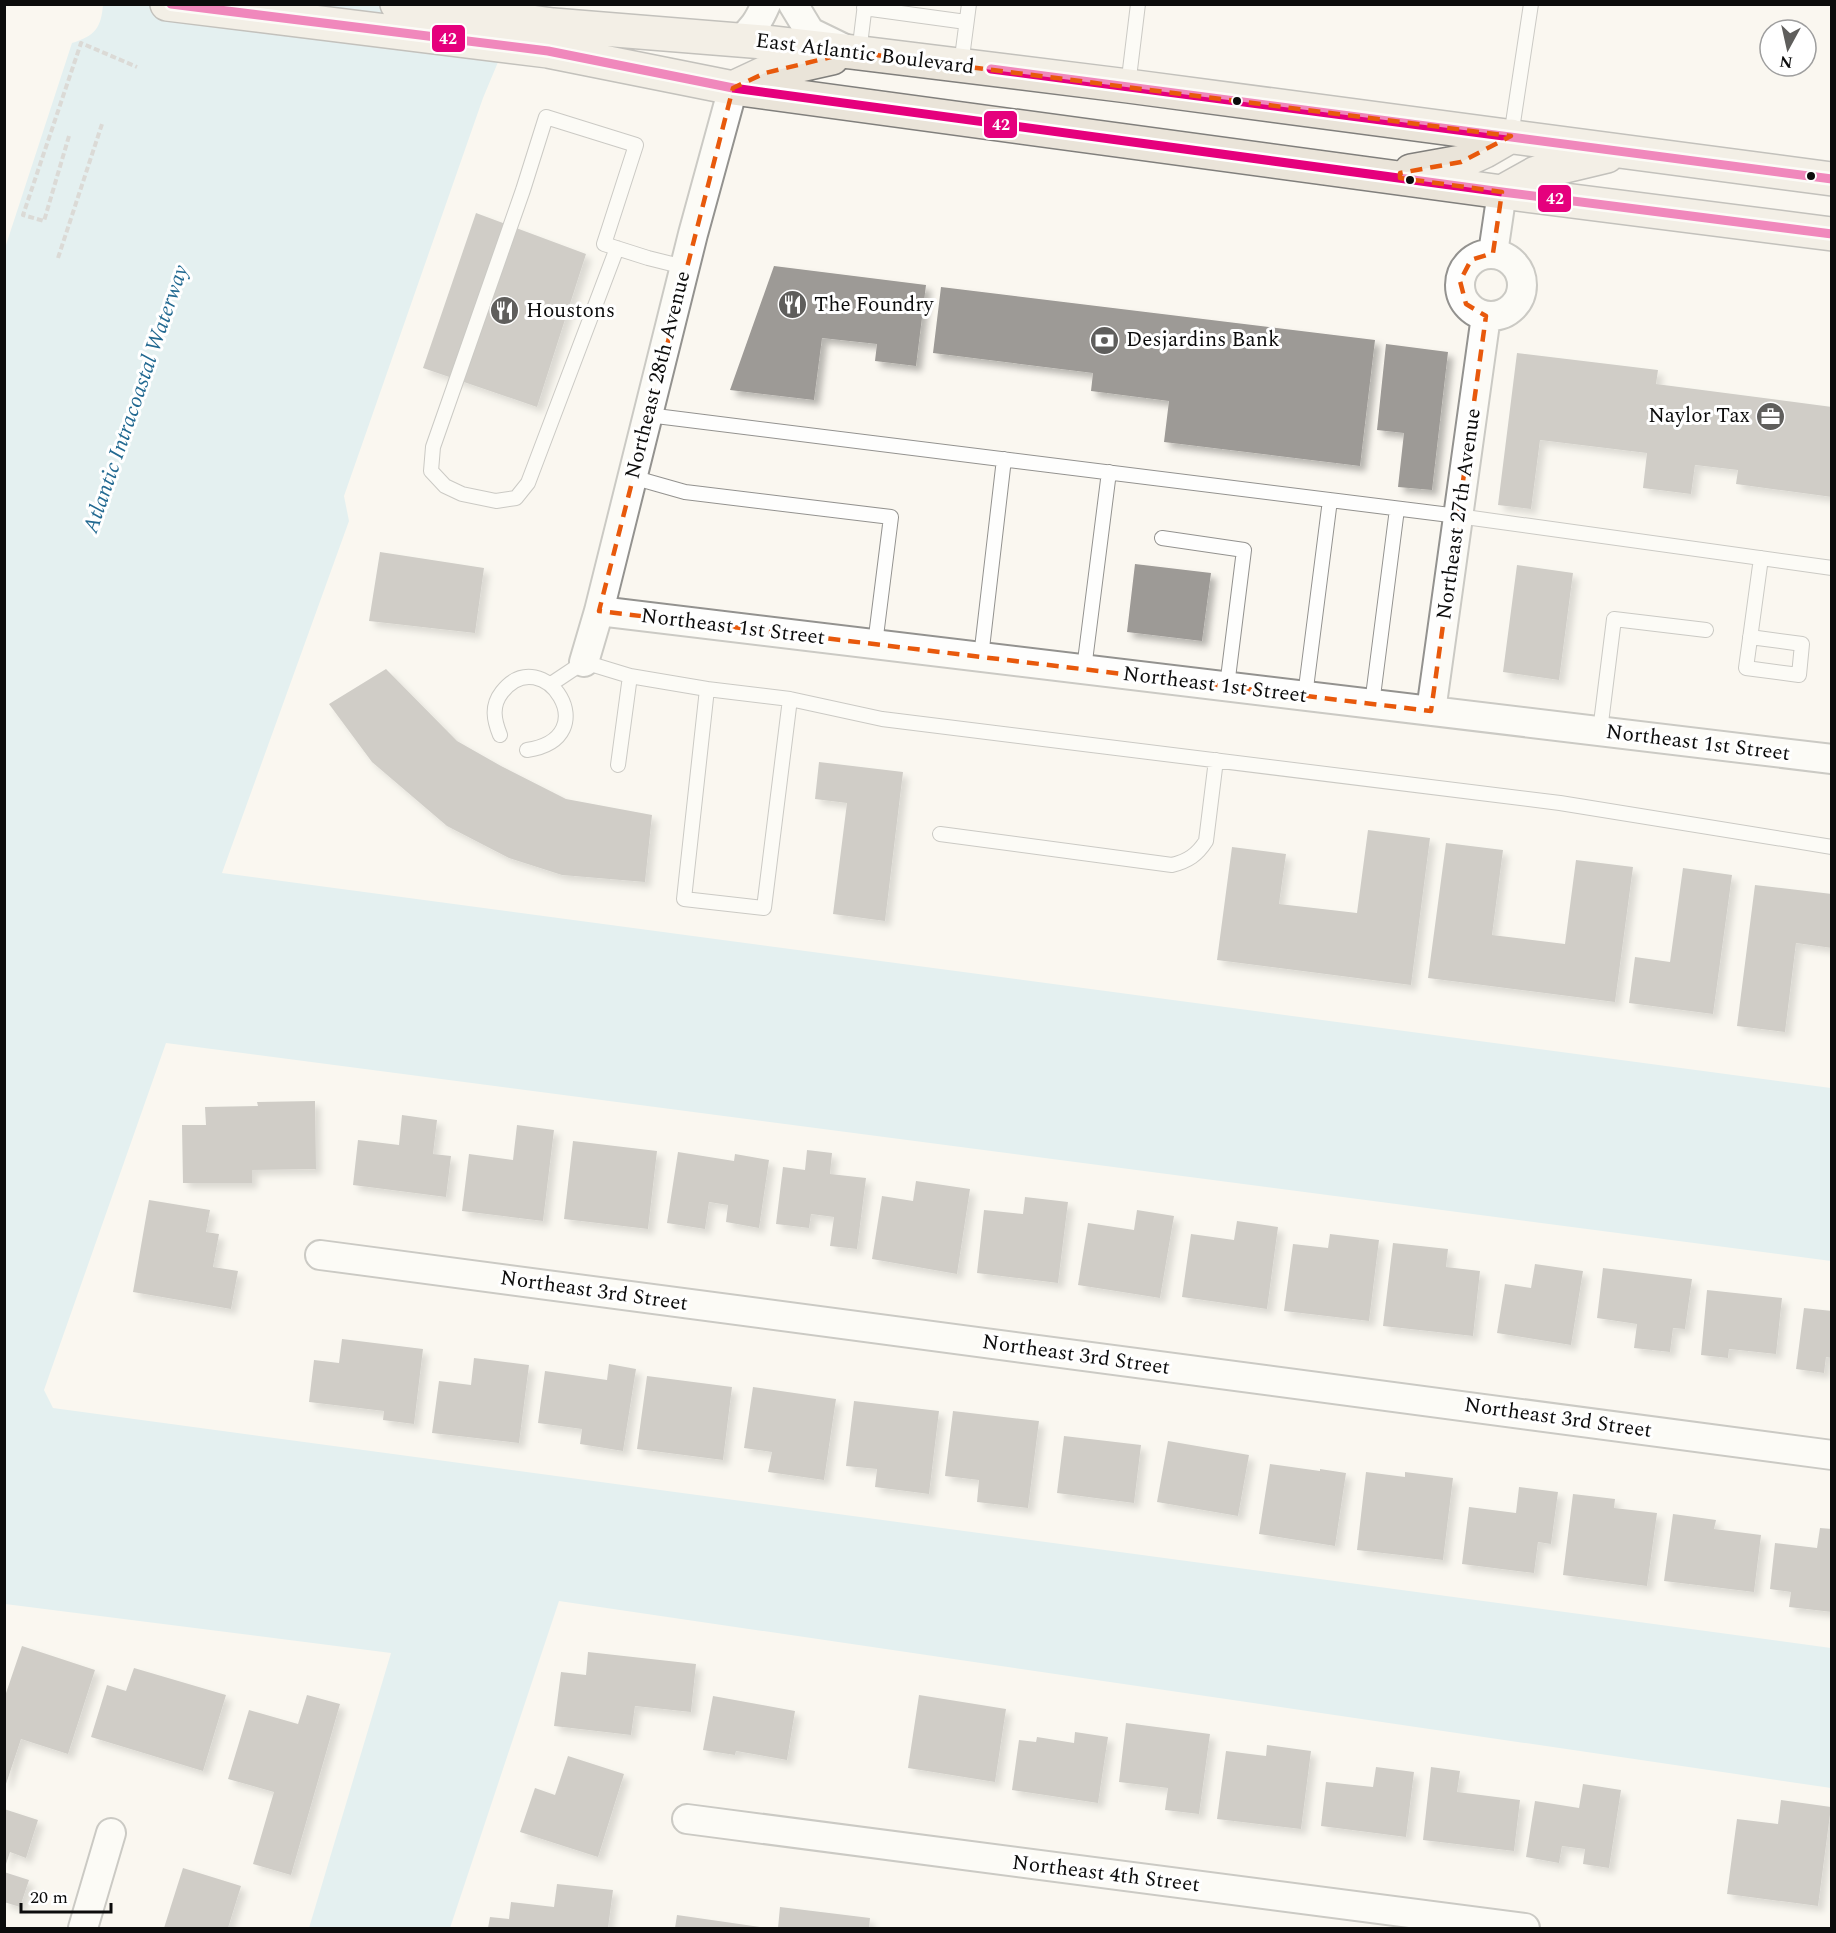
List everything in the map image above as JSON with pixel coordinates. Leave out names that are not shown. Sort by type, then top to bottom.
[{"type":"main road","name":"East Atlantic Boulevard","points":[[167,4],[550,38],[740,40],[1128,86],[1832,179]]},
{"type":"main road","name":"East Atlantic Boulevard","points":[[397,4],[550,38],[733,88],[1502,192],[1832,234]]},
{"type":"main road","points":[[733,88],[765,73],[855,53]]},
{"type":"main road","points":[[1383,176],[1461,162],[1511,136]]},
{"type":"main road","points":[[1502,192],[1536,173],[1626,151]]},
{"type":"street","points":[[740,40],[757,24],[766,4]]},
{"type":"street","points":[[793,4],[810,32],[855,53]]},
{"type":"street","name":"Northeast 28th Avenue","points":[[584,662],[599,611],[684,267],[733,88]]},
{"type":"street","points":[[1493,253],[1502,192]]},
{"type":"street","points":[[1493,253],[1505,256],[1515,264],[1521,274],[1523,286],[1519,299],[1511,310],[1499,316],[1486,316],[1475,312],[1466,304],[1460,292],[1460,281],[1471,260],[1493,253]]},
{"type":"street","name":"Northeast 27th Avenue","points":[[1431,711],[1486,316]]},
{"type":"street","name":"Northeast 1st Street","points":[[599,611],[1832,759]]},
{"type":"street","name":"Northeast 3rd Street","points":[[320,1255],[1832,1455]]},
{"type":"street","name":"Northeast 4th Street","points":[[687,1819],[1525,1929]]},
{"type":"street","points":[[83,1929],[111,1833]]},
{"type":"lane","points":[[961,65],[969,4]]},
{"type":"lane","points":[[1128,86],[1138,4]]},
{"type":"lane","points":[[1511,136],[1531,4]]},
{"type":"lane","points":[[855,53],[865,6],[966,22]]},
{"type":"lane","points":[[616,248],[528,483],[516,498],[496,501],[462,494],[446,486],[431,471],[433,447],[523,190],[546,117],[636,145],[604,244],[684,267]]},
{"type":"lane","points":[[648,415],[1458,516],[1832,568]]},
{"type":"lane","points":[[981,657],[1004,459]]},
{"type":"lane","points":[[1084,669],[1109,472]]},
{"type":"lane","points":[[632,477],[685,492],[891,517],[875,644]]},
{"type":"lane","points":[[1305,696],[1330,500]]},
{"type":"lane","points":[[1372,704],[1397,509]]},
{"type":"lane","points":[[1162,538],[1244,550],[1227,686]]},
{"type":"lane","points":[[1750,638],[1761,558]]},
{"type":"lane","points":[[1600,731],[1614,619],[1706,630]]},
{"type":"lane","points":[[551,684],[584,662],[630,676],[707,689],[790,699],[882,719],[1560,803],[1832,847]]},
{"type":"lane","points":[[618,765],[630,676]]},
{"type":"lane","points":[[500,735],[494,718],[494,706],[498,696],[506,687],[526,678],[538,678],[551,684],[564,700],[566,712],[564,725],[558,736],[549,744],[538,749],[527,750]]},
{"type":"lane","points":[[707,689],[684,899],[765,908],[790,699]]},
{"type":"lane","points":[[940,834],[1172,865],[1185,862],[1199,852],[1206,841],[1216,760]]},
{"type":"path","points":[[69,136],[44,221],[23,215],[81,43],[136,67]]},
{"type":"path","points":[[58,258],[102,124]]},
{"type":"highlighted area","points":[[852,52],[1511,136],[1461,162],[1400,173],[1400,178],[1502,192],[1493,253],[1471,260],[1460,281],[1466,304],[1486,316],[1431,711],[599,611],[733,88],[765,73]]},
{"type":"water","name":"Atlantic Intracoastal Waterway","points":[[103,5],[522,5],[483,98],[344,496],[349,521],[222,873],[1831,1088],[1831,1261],[166,1043],[44,1390],[53,1408],[1831,1648],[1831,1788],[559,1601],[450,1928],[309,1928],[391,1653],[5,1604],[5,248],[72,43],[95,30],[101,20]]},
{"type":"building","name":"Houstons","points":[[476,213],[586,254],[537,407],[423,368]]},
{"type":"building","points":[[774,266],[926,285],[916,366],[875,361],[877,344],[822,338],[814,400],[730,390]]},
{"type":"building","points":[[941,287],[1375,340],[1360,466],[1164,442],[1169,401],[1091,391],[1093,373],[933,353]]},
{"type":"building","points":[[1386,344],[1448,352],[1432,490],[1398,487],[1404,433],[1377,430]]},
{"type":"building","points":[[1517,353],[1658,370],[1656,384],[1832,407],[1832,497],[1736,484],[1738,470],[1695,465],[1691,494],[1643,488],[1647,453],[1540,440],[1531,509],[1498,505]]},
{"type":"building","points":[[380,552],[484,568],[475,633],[369,621]]},
{"type":"building","points":[[1135,564],[1211,573],[1202,641],[1127,632]]},
{"type":"building","points":[[1517,565],[1573,573],[1559,680],[1503,672]]},
{"type":"building","points":[[386,669],[457,741],[501,766],[566,799],[652,815],[645,882],[562,875],[509,858],[447,826],[372,762],[329,704]]},
{"type":"building","points":[[819,762],[903,772],[885,921],[833,914],[847,803],[815,799]]},
{"type":"building","points":[[1368,830],[1430,838],[1411,985],[1217,960],[1232,847],[1286,854],[1279,904],[1357,913]]},
{"type":"building","points":[[1446,843],[1503,850],[1492,935],[1565,944],[1576,860],[1633,867],[1615,1002],[1428,978]]},
{"type":"building","points":[[1683,868],[1732,875],[1713,1014],[1629,1003],[1635,957],[1670,962]]},
{"type":"building","points":[[1755,885],[1832,894],[1832,948],[1796,943],[1785,1032],[1737,1026]]},
{"type":"building","points":[[315,1101],[316,1169],[252,1170],[252,1183],[183,1183],[182,1125],[206,1125],[205,1107],[258,1106],[257,1102]]},
{"type":"building","points":[[402,1115],[437,1120],[433,1154],[451,1156],[446,1197],[353,1185],[358,1140],[399,1145]]},
{"type":"building","points":[[517,1125],[554,1130],[543,1221],[462,1211],[469,1154],[513,1160]]},
{"type":"building","points":[[573,1141],[657,1151],[648,1229],[564,1219]]},
{"type":"building","points":[[807,1150],[832,1153],[830,1174],[866,1178],[857,1249],[830,1246],[834,1217],[811,1214],[809,1228],[776,1224],[783,1167],[805,1170]]},
{"type":"building","points":[[678,1152],[734,1161],[735,1154],[769,1160],[759,1228],[726,1222],[728,1205],[709,1202],[705,1229],[667,1223]]},
{"type":"building","points":[[916,1181],[970,1189],[957,1274],[872,1259],[882,1196],[913,1201]]},
{"type":"building","points":[[1025,1197],[1068,1202],[1058,1283],[977,1273],[984,1210],[1023,1214]]},
{"type":"building","points":[[149,1200],[210,1210],[206,1232],[219,1234],[213,1267],[238,1271],[231,1309],[133,1292]]},
{"type":"building","points":[[1137,1210],[1174,1216],[1160,1298],[1078,1285],[1088,1223],[1134,1230]]},
{"type":"building","points":[[1237,1221],[1278,1227],[1267,1309],[1182,1297],[1191,1234],[1234,1240]]},
{"type":"building","points":[[1330,1234],[1379,1240],[1369,1321],[1284,1311],[1293,1244],[1328,1248]]},
{"type":"building","points":[[1393,1243],[1448,1249],[1446,1267],[1480,1271],[1473,1336],[1383,1326]]},
{"type":"building","points":[[1535,1264],[1583,1271],[1571,1345],[1497,1333],[1505,1284],[1531,1288]]},
{"type":"building","points":[[1603,1268],[1692,1279],[1685,1329],[1673,1328],[1670,1352],[1634,1348],[1637,1324],[1597,1318]]},
{"type":"building","points":[[1707,1290],[1782,1298],[1776,1354],[1729,1349],[1728,1358],[1701,1355]]},
{"type":"building","points":[[1804,1308],[1832,1311],[1832,1358],[1826,1357],[1824,1373],[1796,1369]]},
{"type":"building","points":[[342,1339],[423,1349],[414,1424],[383,1420],[384,1411],[309,1402],[314,1360],[339,1363]]},
{"type":"building","points":[[474,1358],[529,1365],[519,1443],[432,1433],[439,1381],[471,1385]]},
{"type":"building","points":[[609,1364],[636,1369],[623,1451],[580,1444],[582,1429],[538,1423],[545,1371],[607,1380]]},
{"type":"building","points":[[647,1376],[732,1387],[723,1460],[637,1449]]},
{"type":"building","points":[[753,1387],[836,1399],[824,1480],[768,1472],[772,1452],[744,1448]]},
{"type":"building","points":[[854,1401],[939,1411],[929,1494],[875,1487],[877,1469],[846,1466]]},
{"type":"building","points":[[953,1411],[1039,1421],[1028,1508],[977,1502],[979,1480],[945,1476]]},
{"type":"building","points":[[1064,1436],[1141,1445],[1134,1503],[1057,1493]]},
{"type":"building","points":[[1168,1441],[1249,1455],[1238,1516],[1157,1502]]},
{"type":"building","points":[[1270,1464],[1346,1473],[1335,1546],[1259,1534]]},
{"type":"building","points":[[1366,1472],[1405,1477],[1405,1472],[1453,1478],[1443,1560],[1357,1550]]},
{"type":"building","points":[[1519,1487],[1558,1492],[1551,1544],[1538,1542],[1534,1573],[1462,1564],[1469,1507],[1516,1513]]},
{"type":"building","points":[[1573,1494],[1615,1499],[1614,1508],[1657,1513],[1647,1586],[1563,1575]]},
{"type":"building","points":[[1673,1514],[1716,1520],[1714,1529],[1761,1535],[1754,1592],[1664,1581]]},
{"type":"building","points":[[1820,1528],[1832,1529],[1832,1612],[1789,1607],[1791,1592],[1770,1589],[1775,1543],[1817,1548]]},
{"type":"building","points":[[22,1646],[95,1670],[68,1754],[21,1739],[6,1784],[4,1784],[4,1699]]},
{"type":"building","points":[[588,1652],[696,1664],[691,1712],[635,1706],[631,1735],[554,1726],[561,1672],[586,1675]]},
{"type":"building","points":[[134,1668],[226,1695],[203,1771],[91,1737],[107,1685],[126,1691]]},
{"type":"building","points":[[307,1695],[340,1704],[291,1875],[253,1864],[274,1792],[228,1779],[249,1710],[298,1724]]},
{"type":"building","points":[[919,1695],[1006,1709],[995,1782],[908,1768]]},
{"type":"building","points":[[713,1696],[795,1711],[787,1760],[736,1751],[735,1755],[703,1750]]},
{"type":"building","points":[[1126,1723],[1210,1734],[1199,1814],[1165,1810],[1168,1788],[1119,1782]]},
{"type":"building","points":[[1075,1732],[1108,1737],[1098,1803],[1012,1790],[1019,1740],[1036,1742],[1037,1737],[1074,1743]]},
{"type":"building","points":[[1267,1745],[1311,1751],[1301,1829],[1217,1819],[1226,1751],[1266,1756]]},
{"type":"building","points":[[568,1756],[624,1774],[598,1857],[520,1832],[535,1788],[555,1795]]},
{"type":"building","points":[[1376,1767],[1414,1772],[1406,1837],[1321,1826],[1326,1782],[1373,1787]]},
{"type":"building","points":[[1431,1767],[1460,1771],[1457,1792],[1520,1800],[1514,1851],[1423,1840]]},
{"type":"building","points":[[1583,1784],[1621,1790],[1609,1868],[1583,1864],[1585,1849],[1562,1846],[1559,1863],[1526,1857],[1535,1801],[1579,1808]]},
{"type":"building","points":[[1781,1800],[1831,1807],[1818,1906],[1727,1894],[1737,1819],[1778,1824]]},
{"type":"building","points":[[4,1809],[38,1820],[26,1858],[10,1852],[5,1867]]},
{"type":"building","points":[[183,1868],[241,1886],[228,1928],[164,1928]]},
{"type":"building","points":[[4,1872],[29,1880],[20,1907],[4,1902]]},
{"type":"building","points":[[557,1884],[613,1890],[608,1928],[488,1928],[490,1917],[509,1919],[511,1902],[554,1907]]},
{"type":"building","points":[[780,1907],[870,1918],[869,1928],[778,1928]]},
{"type":"building","points":[[677,1915],[760,1927],[760,1928],[675,1928]]},
{"type":"transit line","name":"42","points":[[171,4],[548,51],[733,88],[1502,192],[1832,234]]},
{"type":"transit line","name":"42","points":[[991,69],[1832,179]]},
{"type":"place","name":"The Foundry","points":[[793,305]]},
{"type":"place","name":"Houstons","points":[[505,311]]},
{"type":"place","name":"Desjardins Bank","points":[[1105,340]]},
{"type":"place","name":"Naylor Tax","points":[[1771,416]]}]
